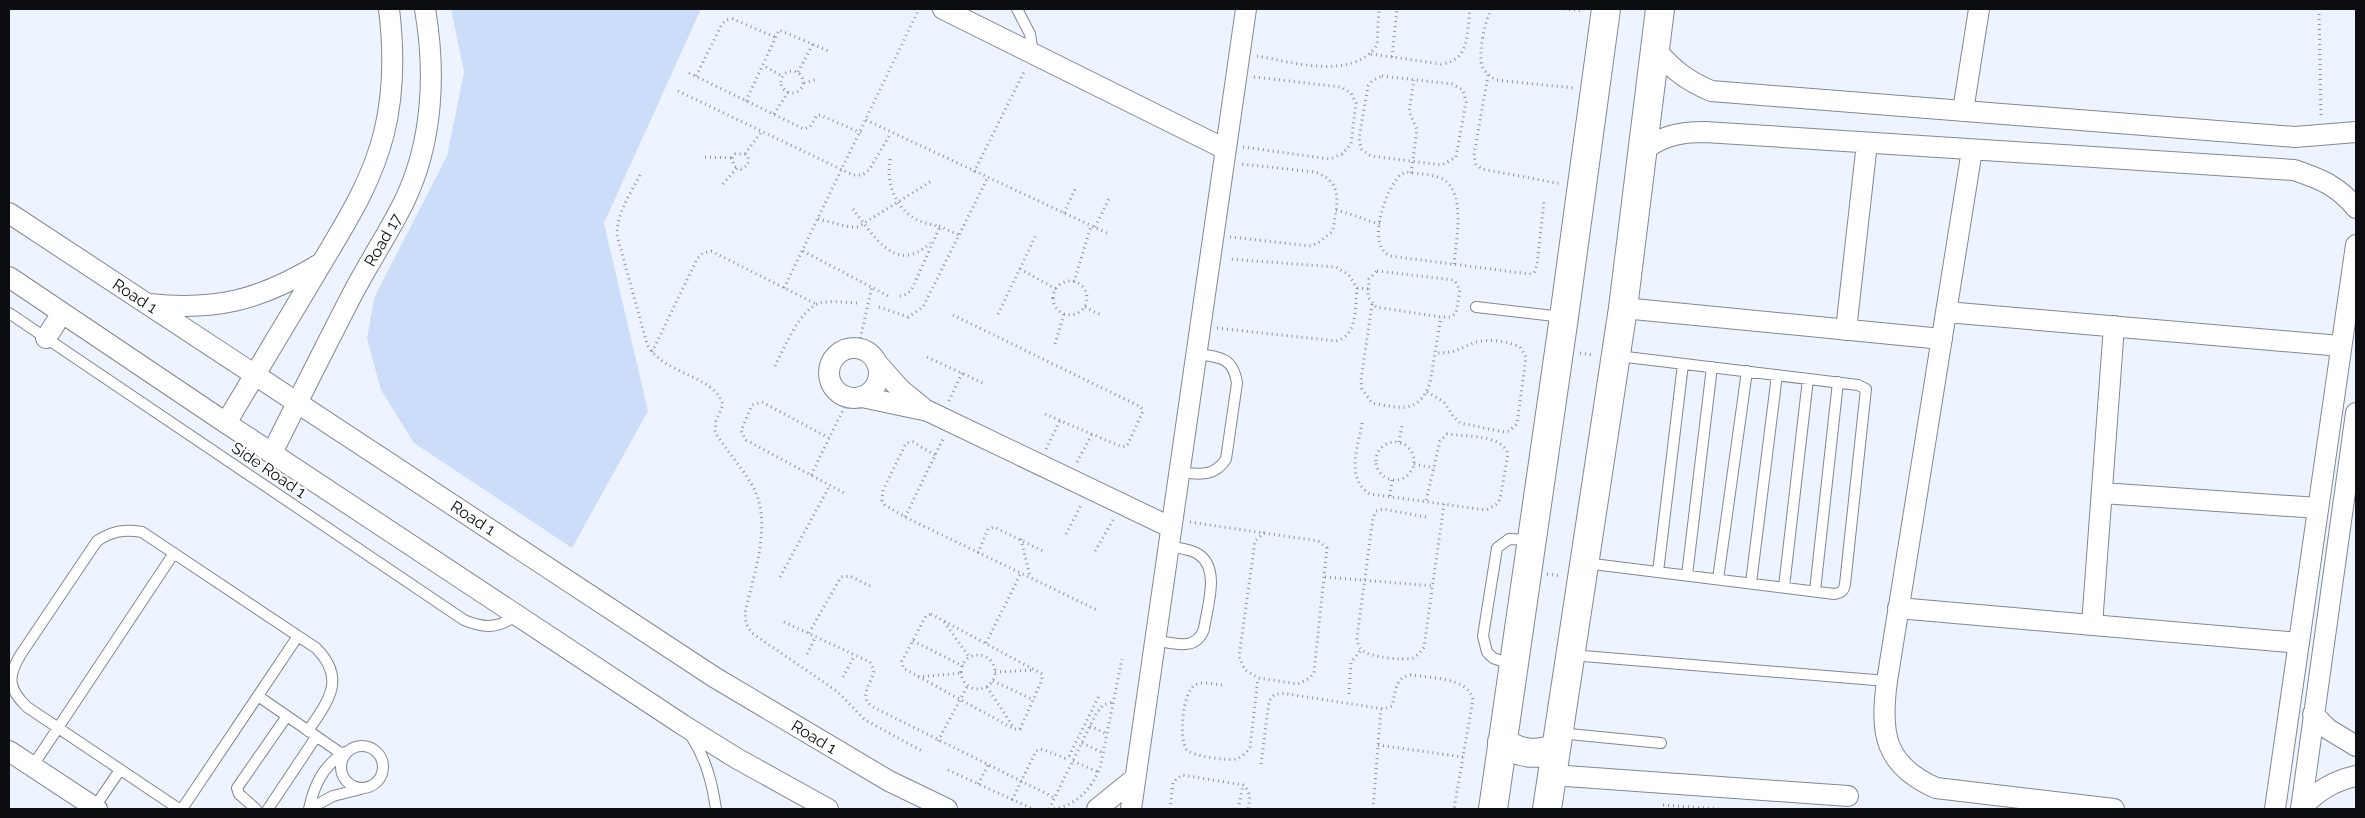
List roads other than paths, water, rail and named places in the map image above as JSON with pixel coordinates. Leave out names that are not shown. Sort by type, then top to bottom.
[{"type":"street","points":[[226,423],[348,221],[369,178],[384,133],[392,86],[392,39],[389,9]]},
{"type":"street","name":"Road 17","points":[[272,453],[359,282],[404,201],[419,164],[428,125],[432,85],[430,45],[424,9]]},
{"type":"street","points":[[943,9],[1224,152]]},
{"type":"street","points":[[1131,809],[1246,9]]},
{"type":"street","points":[[1493,809],[1606,9]]},
{"type":"street","points":[[1547,809],[1623,308],[1660,9]]},
{"type":"street","points":[[1963,111],[1979,9]]},
{"type":"street","points":[[1655,49],[1670,67],[1689,82],[1711,91],[2295,137],[2356,132]]},
{"type":"street","points":[[1641,151],[1660,138],[1682,132],[2294,170],[2322,179],[2346,195],[2356,208]]},
{"type":"street","points":[[1846,330],[1867,143]]},
{"type":"street","points":[[1972,150],[1898,608],[1882,714],[1884,730],[1889,746],[1897,760],[1921,782],[1952,792],[2114,809]]},
{"type":"street","name":"Road 1","points":[[9,213],[714,677],[889,781],[947,809]]},
{"type":"street","points":[[2275,809],[2356,244]]},
{"type":"street","points":[[145,304],[182,308],[219,305],[256,296],[290,282],[322,262]]},
{"type":"street","points":[[9,277],[226,423],[736,758],[828,809]]},
{"type":"street","points":[[1623,308],[1942,339]]},
{"type":"street","points":[[1946,312],[2341,346]]},
{"type":"street","points":[[46,338],[62,313]]},
{"type":"street","points":[[2092,625],[2114,326]]},
{"type":"street","points":[[940,417],[840,394],[829,378],[833,359],[840,352],[849,348],[858,348],[866,351],[900,388],[940,417],[1122,504],[1170,531]]},
{"type":"street","points":[[855,397],[871,391],[877,383],[879,372],[876,362]]},
{"type":"street","points":[[2302,808],[2313,714],[2356,413]]},
{"type":"street","points":[[2102,492],[2318,508]]},
{"type":"street","points":[[1898,608],[2299,643]]},
{"type":"street","points":[[2313,714],[2328,728],[2356,746]]},
{"type":"street","points":[[1502,742],[1523,752],[1545,752],[1557,740]]},
{"type":"street","points":[[9,751],[96,808]]},
{"type":"street","points":[[1552,775],[1848,796]]},
{"type":"street","points":[[2302,808],[2317,792],[2335,781],[2356,776]]},
{"type":"street","points":[[1097,809],[1134,778]]},
{"type":"lane","points":[[1017,9],[1030,34],[1033,54]]},
{"type":"lane","points":[[1476,307],[1564,317]]},
{"type":"lane","name":"Side Road 1","points":[[9,313],[464,620],[477,626],[492,627],[505,623],[517,615]]},
{"type":"lane","points":[[1178,472],[1207,475],[1221,466],[1226,459],[1237,383],[1236,373],[1224,358],[1195,354]]},
{"type":"lane","points":[[1583,571],[1658,572],[1834,594],[1844,590],[1867,393],[1863,385],[1616,357]]},
{"type":"lane","points":[[1658,572],[1683,364]]},
{"type":"lane","points":[[1687,575],[1712,367]]},
{"type":"lane","points":[[1718,579],[1747,371]]},
{"type":"lane","points":[[1751,583],[1777,375]]},
{"type":"lane","points":[[1784,588],[1808,378]]},
{"type":"lane","points":[[1815,591],[1838,382]]},
{"type":"lane","points":[[268,809],[312,734],[331,696],[332,675],[324,656],[298,636],[142,532],[130,530],[107,534],[97,541],[12,667],[11,682],[16,697],[27,708],[181,809],[298,636]]},
{"type":"lane","points":[[1154,640],[1188,645],[1196,642],[1201,637],[1207,611],[1212,575],[1209,566],[1197,553],[1170,531]]},
{"type":"lane","points":[[1514,665],[1493,658],[1487,652],[1483,636],[1497,548],[1509,539],[1532,540]]},
{"type":"lane","points":[[32,767],[174,553]]},
{"type":"lane","points":[[1570,654],[1887,681]]},
{"type":"lane","points":[[258,696],[312,734],[345,752]]},
{"type":"lane","points":[[256,809],[239,794],[238,788],[287,716]]},
{"type":"lane","points":[[684,724],[704,758],[712,780],[716,809]]},
{"type":"lane","points":[[1557,740],[1661,743]]},
{"type":"lane","points":[[362,746],[376,751],[380,756],[383,771],[381,778],[376,784],[333,796],[309,809],[316,782],[325,769],[345,752],[362,746]]},
{"type":"lane","points":[[345,752],[341,763],[343,778],[348,784],[362,789]]},
{"type":"lane","points":[[96,808],[120,770]]}]
